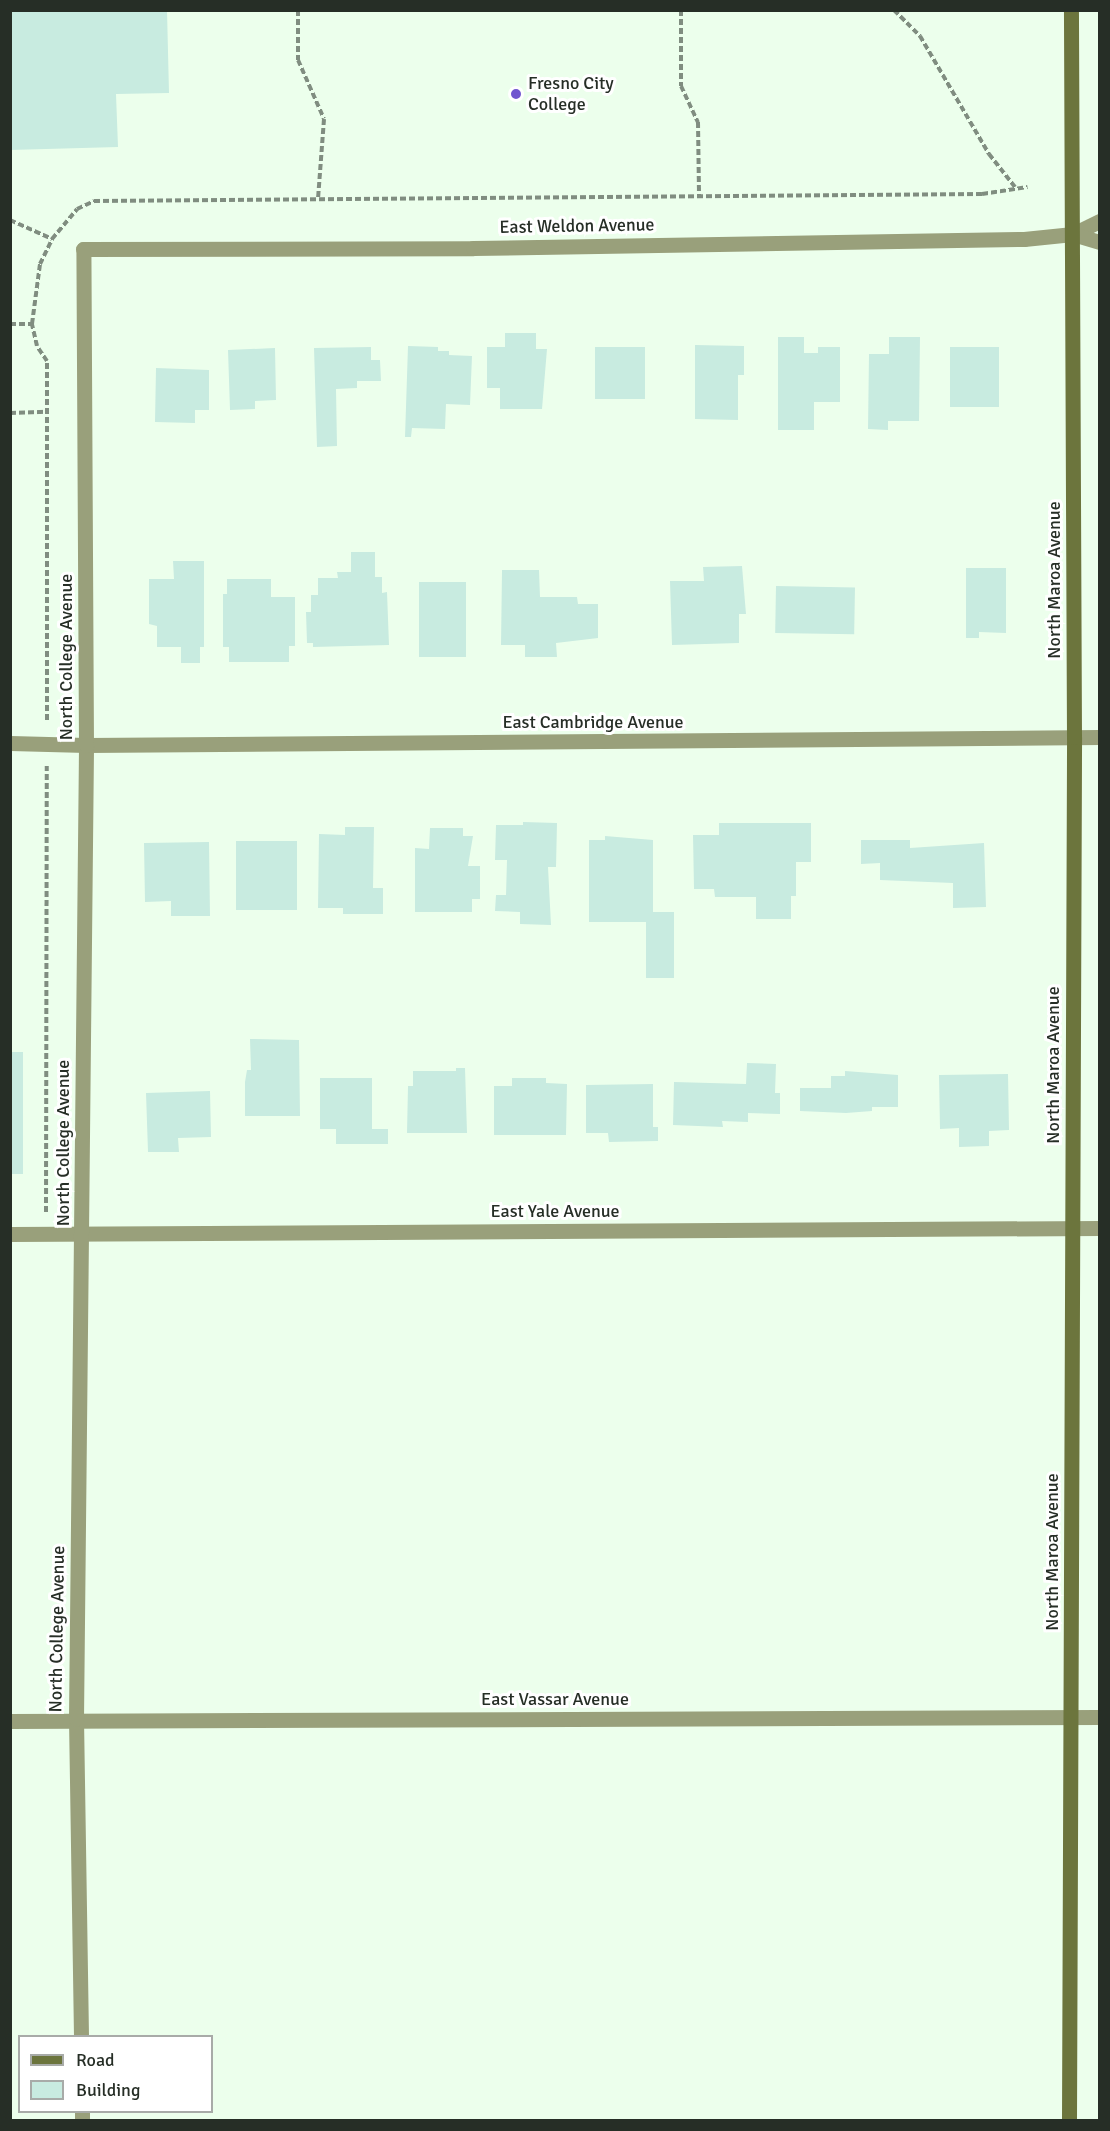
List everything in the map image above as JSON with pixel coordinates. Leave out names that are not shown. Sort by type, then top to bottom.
[{"type":"main road","name":"North Maroa Avenue","points":[[1069,2121],[1074,737],[1071,10]]},
{"type":"street","name":"East Weldon Avenue","points":[[82,249],[497,247],[1024,239],[1073,234],[1100,221]]},
{"type":"street","name":"East Weldon Avenue","points":[[1073,234],[1100,242]]},
{"type":"street","name":"North College Avenue","points":[[81,2035],[75,1719],[86,746],[82,249]]},
{"type":"street","name":"East Cambridge Avenue","points":[[10,743],[86,746],[1100,737]]},
{"type":"street","name":"East Yale Avenue","points":[[10,1234],[1100,1228]]},
{"type":"street","name":"East Vassar Avenue","points":[[10,1721],[1100,1717]]},
{"type":"path","points":[[298,10],[298,60],[324,119],[318,198]]},
{"type":"path","points":[[681,10],[681,86],[699,122],[699,195]]},
{"type":"path","points":[[894,10],[920,36],[989,154],[1015,187]]},
{"type":"path","points":[[46,1234],[47,361],[38,346],[32,324],[34,289],[52,239],[77,209],[94,201],[982,194],[1015,187],[1027,187]]},
{"type":"path","points":[[10,220],[52,239]]},
{"type":"path","points":[[10,324],[32,324]]},
{"type":"path","points":[[10,413],[47,412]]},
{"type":"building","points":[[10,10],[167,10],[169,93],[116,94],[118,147],[10,150]]},
{"type":"building","points":[[505,333],[536,333],[536,349],[547,349],[542,409],[500,409],[500,388],[487,388],[487,347],[505,347]]},
{"type":"building","points":[[778,337],[804,337],[804,353],[818,353],[818,347],[840,347],[840,402],[814,402],[814,430],[778,430]]},
{"type":"building","points":[[889,337],[920,337],[919,421],[888,421],[888,430],[868,429],[869,354],[889,354]]},
{"type":"building","points":[[695,345],[744,346],[744,375],[738,375],[738,420],[695,419]]},
{"type":"building","points":[[408,346],[438,347],[438,351],[449,351],[449,355],[472,356],[470,405],[446,404],[445,429],[412,428],[411,437],[405,437]]},
{"type":"building","points":[[371,347],[371,360],[380,360],[381,381],[357,381],[357,388],[336,389],[337,446],[317,447],[314,348]]},
{"type":"building","points":[[595,347],[645,347],[645,399],[595,399]]},
{"type":"building","points":[[950,347],[999,347],[999,407],[950,407]]},
{"type":"building","points":[[275,348],[276,400],[255,401],[255,409],[230,410],[228,350]]},
{"type":"building","points":[[156,368],[209,370],[209,410],[195,410],[195,423],[155,422]]},
{"type":"building","points":[[351,552],[375,552],[375,577],[382,577],[382,593],[387,592],[389,645],[313,647],[313,643],[307,643],[306,612],[311,612],[311,595],[318,595],[318,578],[338,578],[337,572],[351,572]]},
{"type":"building","points":[[173,561],[204,561],[204,647],[200,647],[200,663],[181,663],[181,647],[157,647],[157,626],[149,624],[149,579],[174,579]]},
{"type":"building","points":[[742,566],[746,614],[739,614],[739,643],[672,645],[670,581],[704,581],[703,567]]},
{"type":"building","points":[[966,568],[1006,568],[1006,633],[979,632],[979,638],[966,638]]},
{"type":"building","points":[[502,570],[539,570],[540,597],[577,597],[578,604],[598,604],[598,638],[556,643],[557,657],[525,657],[525,645],[501,645]]},
{"type":"building","points":[[227,579],[271,579],[271,597],[295,597],[295,646],[289,646],[289,662],[229,662],[229,647],[223,647],[223,594],[227,594]]},
{"type":"building","points":[[419,582],[466,582],[466,657],[419,657]]},
{"type":"building","points":[[776,586],[855,587],[854,634],[775,633]]},
{"type":"building","points":[[523,822],[557,823],[556,867],[548,867],[551,925],[520,924],[520,912],[495,911],[496,895],[506,895],[507,860],[495,860],[496,825],[523,825]]},
{"type":"building","points":[[719,823],[811,823],[811,862],[796,862],[796,896],[791,896],[791,919],[756,919],[756,897],[715,897],[714,889],[694,889],[693,835],[719,835]]},
{"type":"building","points":[[345,827],[374,827],[373,888],[383,888],[383,914],[343,914],[343,908],[318,908],[319,834],[345,835]]},
{"type":"building","points":[[430,828],[463,828],[463,836],[473,836],[468,866],[480,866],[480,899],[472,899],[472,912],[415,912],[415,848],[429,849]]},
{"type":"building","points":[[605,836],[653,840],[653,912],[674,912],[674,978],[646,978],[646,922],[589,922],[589,840],[605,840]]},
{"type":"building","points":[[861,840],[910,840],[910,848],[984,843],[986,907],[953,908],[953,883],[880,880],[880,863],[861,864]]},
{"type":"building","points":[[236,841],[297,841],[297,910],[236,910]]},
{"type":"building","points":[[209,842],[210,916],[171,916],[171,901],[145,902],[144,843]]},
{"type":"building","points":[[250,1039],[299,1040],[300,1116],[245,1116],[245,1082],[247,1070],[251,1070]]},
{"type":"building","points":[[10,1052],[23,1052],[23,1174],[10,1174]]},
{"type":"building","points":[[747,1063],[776,1064],[775,1093],[780,1093],[780,1114],[748,1113],[748,1122],[722,1121],[723,1127],[673,1125],[674,1082],[746,1084]]},
{"type":"building","points":[[456,1068],[465,1068],[467,1133],[407,1133],[408,1086],[413,1086],[413,1071],[456,1071]]},
{"type":"building","points":[[845,1071],[898,1075],[898,1107],[872,1107],[872,1111],[846,1113],[800,1111],[800,1088],[831,1088],[831,1076],[845,1076]]},
{"type":"building","points":[[1008,1074],[1009,1130],[989,1131],[989,1146],[959,1147],[959,1128],[940,1129],[939,1075]]},
{"type":"building","points":[[320,1078],[372,1078],[372,1129],[388,1129],[388,1144],[336,1144],[336,1129],[320,1129]]},
{"type":"building","points":[[512,1078],[546,1078],[546,1083],[567,1084],[566,1135],[494,1135],[494,1086],[512,1086]]},
{"type":"building","points":[[653,1084],[653,1127],[658,1127],[658,1141],[609,1142],[608,1133],[586,1133],[586,1085]]},
{"type":"building","points":[[210,1091],[211,1137],[178,1138],[179,1152],[148,1152],[146,1093]]},
{"type":"place","name":"Fresno City College","points":[[516,94]]}]
